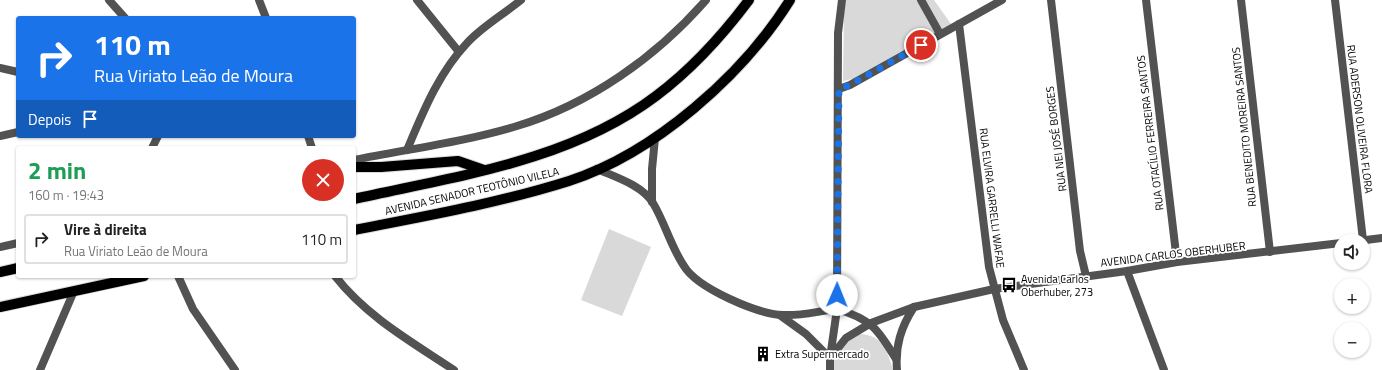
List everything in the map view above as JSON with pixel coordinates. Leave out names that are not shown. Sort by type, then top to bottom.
[{"type":"main road","name":"AVENIDA SENADOR TEOTÔNIO VILELA","points":[[356,199],[484,170],[550,151],[591,134],[622,118],[656,96],[689,69],[723,34],[748,0]]},
{"type":"main road","name":"AVENIDA SENADOR TEOTÔNIO VILELA","points":[[356,230],[519,194],[570,180],[622,157],[655,138],[731,75],[767,33],[790,0]]},
{"type":"main road","points":[[356,167],[382,167],[458,161],[484,170]]},
{"type":"main road","points":[[0,272],[16,268]]},
{"type":"main road","points":[[0,306],[135,278]]},
{"type":"street","points":[[109,0],[123,16]]},
{"type":"street","points":[[259,0],[265,16]]},
{"type":"street","points":[[417,0],[459,52]]},
{"type":"street","points":[[407,150],[426,105],[459,52],[469,41],[521,0]]},
{"type":"street","points":[[356,160],[468,138],[517,126],[589,96],[663,44],[706,0]]},
{"type":"street","points":[[830,370],[830,358],[837,309],[839,89],[838,33],[842,0]]},
{"type":"street","points":[[921,0],[940,34]]},
{"type":"street","points":[[839,89],[850,85],[1002,0]]},
{"type":"street","name":"RUA NEI JOSÉ BORGES","points":[[1051,0],[1080,251],[1086,276]]},
{"type":"street","name":"RUA OTACÍLIO FERREIRA SANTOS","points":[[1146,0],[1177,262]]},
{"type":"street","name":"RUA BENEDITO MOREIRA SANTOS","points":[[1241,0],[1270,252]]},
{"type":"street","name":"RUA ADERSON OLIVEIRA FLORA","points":[[1335,0],[1359,234]]},
{"type":"street","name":"RUA ELVIRA GARRELLI WAFAE","points":[[959,24],[988,262],[1003,320],[1024,370]]},
{"type":"street","points":[[0,68],[16,72]]},
{"type":"street","points":[[0,136],[16,132]]},
{"type":"street","points":[[652,202],[652,169],[655,138]]},
{"type":"street","points":[[596,169],[631,185],[652,202],[683,266],[698,282],[730,298],[780,315],[806,334],[830,358]]},
{"type":"street","points":[[1370,240],[1382,238]]},
{"type":"street","points":[[0,248],[16,244]]},
{"type":"street","name":"AVENIDA CARLOS OBERHUBER","points":[[830,358],[846,338],[871,323],[914,307],[994,289],[1127,271],[1177,262],[1334,245]]},
{"type":"street","points":[[1127,271],[1164,370]]},
{"type":"street","points":[[179,278],[194,309],[236,370]]},
{"type":"street","points":[[337,278],[355,300],[372,315],[454,370]]},
{"type":"street","points":[[43,369],[74,291]]},
{"type":"street","points":[[897,370],[897,344],[902,328],[914,307]]},
{"type":"street","points":[[780,315],[806,315],[837,309],[871,323],[882,335],[896,359]]},
{"type":"shaded area","points":[[846,0],[934,0],[951,24],[857,78],[843,81],[844,8]]},
{"type":"shaded area","points":[[609,229],[651,247],[622,316],[581,300]]},
{"type":"shaded area","points":[[859,334],[874,337],[883,345],[889,356],[893,370],[831,370],[835,349]]},
{"type":"place","name":"Avenida Carlos Oberhuber, 273","points":[[1009,285]]},
{"type":"place","name":"Extra Supermercado","points":[[763,354]]},
{"type":"route","points":[[837,295],[839,89],[850,85],[921,45]]}]
